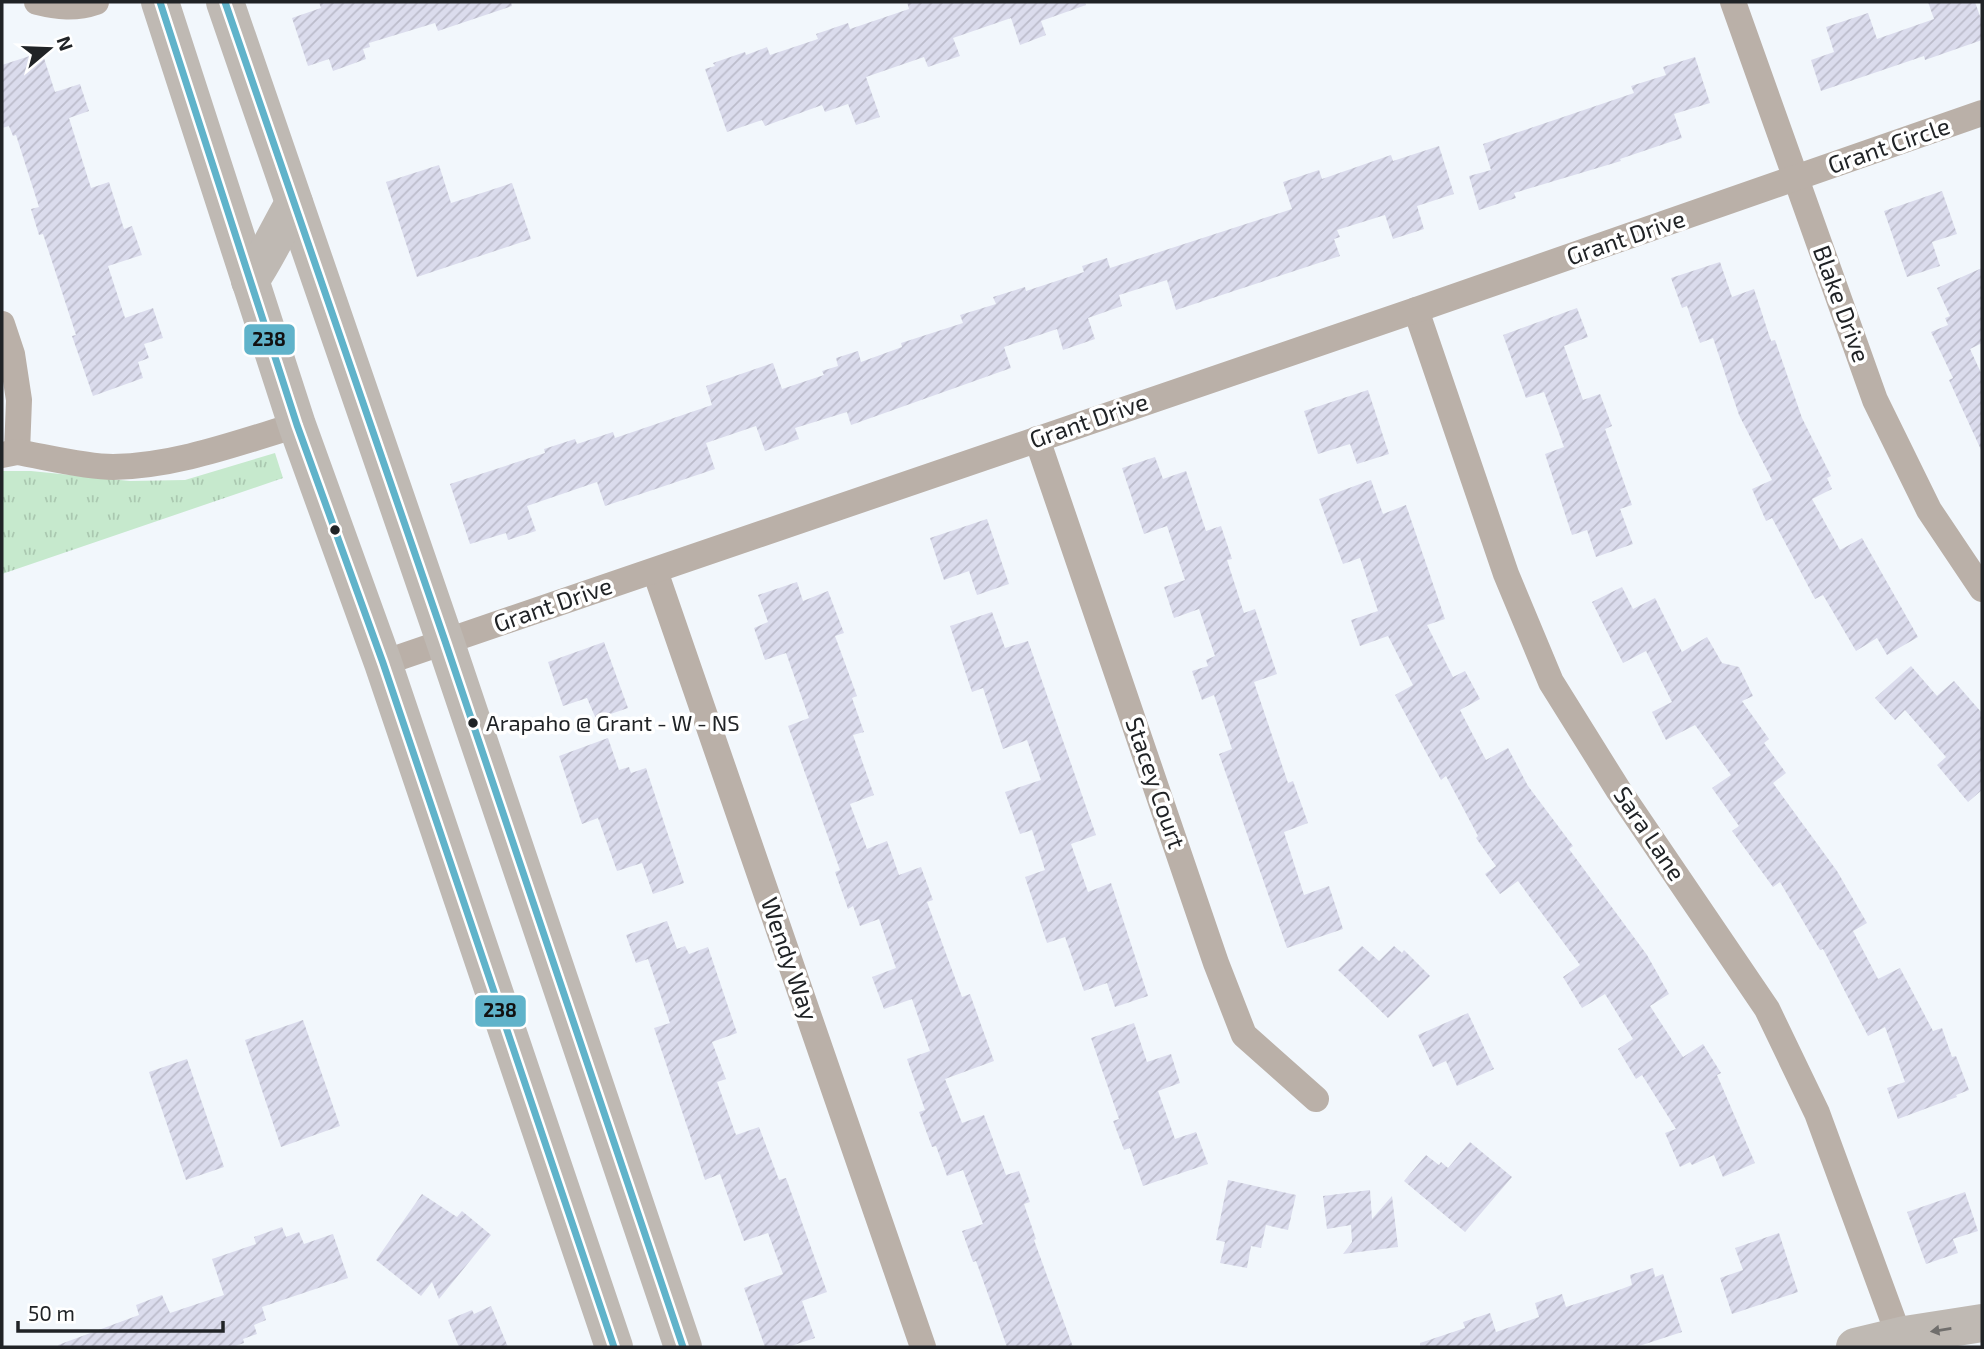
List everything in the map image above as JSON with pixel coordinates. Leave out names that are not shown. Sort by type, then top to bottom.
[{"type":"main road","points":[[160,2],[297,425],[383,663],[614,1347]]},
{"type":"main road","points":[[225,2],[683,1347]]},
{"type":"main road","points":[[250,281],[268,254],[276,233],[294,203]]},
{"type":"main road","points":[[1855,1347],[1901,1342],[1982,1323]]},
{"type":"street","points":[[37,2],[58,7],[84,6],[96,2]]},
{"type":"street","name":"Blake Drive","points":[[1733,2],[1875,400],[1929,510],[1982,589]]},
{"type":"street","name":"Grant Circle","points":[[1796,179],[1982,113]]},
{"type":"street","name":"Grant Drive","points":[[383,663],[1796,179]]},
{"type":"street","name":"Sara Lane","points":[[1416,310],[1506,575],[1551,682],[1619,791],[1768,1009],[1817,1114],[1901,1342]]},
{"type":"street","points":[[2,324],[12,354],[19,400],[10,454],[112,467],[149,464],[181,459],[297,425]]},
{"type":"street","name":"Stacey Court","points":[[1037,439],[1216,962],[1244,1035],[1316,1099]]},
{"type":"street","name":"Wendy Way","points":[[655,571],[923,1347]]},
{"type":"green space","points":[[275,453],[283,478],[2,574],[2,471],[31,471],[130,481],[185,480]]},
{"type":"building","points":[[319,2],[511,2],[512,6],[438,31],[435,23],[369,43],[370,47],[363,49],[366,59],[333,71],[329,59],[308,66],[292,18],[321,8]]},
{"type":"building","points":[[907,2],[1085,2],[1086,5],[1041,21],[1046,35],[1020,45],[1011,18],[953,38],[960,56],[928,67],[924,57],[866,77],[880,117],[856,125],[848,104],[825,112],[822,105],[765,126],[762,120],[727,132],[705,69],[715,66],[713,63],[767,47],[770,55],[818,39],[816,34],[848,23],[850,29],[909,9]]},
{"type":"building","points":[[1928,2],[1975,2],[1982,22],[1982,40],[1925,60],[1924,56],[1821,91],[1811,60],[1834,52],[1826,27],[1868,13],[1877,39],[1934,19]]},
{"type":"building","points":[[42,52],[55,92],[80,84],[89,111],[69,118],[91,188],[109,182],[124,229],[132,226],[142,255],[108,266],[125,318],[153,308],[163,338],[144,344],[149,358],[138,362],[143,378],[93,396],[72,336],[76,335],[43,234],[39,235],[31,209],[39,207],[16,135],[13,136],[9,126],[2,128],[2,65]]},
{"type":"building","points":[[1695,57],[1710,103],[1674,114],[1682,138],[1620,159],[1621,161],[1514,193],[1516,198],[1479,210],[1469,176],[1491,170],[1483,144],[1634,93],[1631,86],[1666,75],[1663,67]]},
{"type":"building","points":[[1439,146],[1454,194],[1417,206],[1424,229],[1393,239],[1385,215],[1337,230],[1340,237],[1334,239],[1340,256],[1176,310],[1167,280],[1119,295],[1122,306],[1088,318],[1095,339],[1063,350],[1057,329],[1004,347],[1011,368],[851,425],[847,412],[795,428],[799,439],[765,451],[756,426],[706,443],[715,469],[605,506],[597,482],[527,506],[536,531],[508,540],[506,533],[470,544],[450,484],[545,453],[544,449],[575,439],[577,444],[613,432],[615,438],[712,405],[706,386],[773,363],[782,389],[824,375],[822,371],[838,366],[836,358],[858,351],[861,362],[902,347],[901,343],[963,323],[960,315],[996,304],[993,297],[1025,287],[1026,291],[1084,272],[1082,266],[1107,258],[1110,268],[1292,209],[1283,182],[1319,170],[1322,179],[1391,155],[1393,161]]},
{"type":"building","points":[[439,165],[451,203],[512,183],[531,239],[417,277],[386,182]]},
{"type":"building","points":[[1942,191],[1957,234],[1932,242],[1940,266],[1907,277],[1884,211]]},
{"type":"building","points":[[1720,262],[1732,297],[1754,289],[1771,341],[1775,340],[1802,418],[1831,476],[1827,478],[1832,489],[1812,499],[1840,550],[1862,538],[1918,637],[1887,655],[1877,638],[1856,651],[1823,595],[1815,599],[1772,518],[1766,521],[1752,489],[1772,480],[1739,415],[1713,338],[1700,343],[1687,306],[1682,308],[1671,278]]},
{"type":"building","points":[[1982,268],[1982,343],[1970,349],[1982,375],[1982,452],[1949,380],[1953,378],[1931,332],[1948,325],[1945,318],[1950,316],[1937,288]]},
{"type":"building","points":[[1577,308],[1588,337],[1564,346],[1583,400],[1600,394],[1612,426],[1605,429],[1632,505],[1620,509],[1633,544],[1596,557],[1587,530],[1572,535],[1545,454],[1564,447],[1544,392],[1526,398],[1503,335]]},
{"type":"building","points":[[1368,390],[1389,454],[1357,464],[1350,444],[1318,454],[1304,411]]},
{"type":"building","points":[[1155,457],[1163,479],[1186,471],[1206,531],[1221,526],[1232,559],[1227,560],[1244,613],[1255,609],[1277,674],[1254,682],[1288,783],[1293,781],[1308,823],[1284,832],[1304,895],[1329,886],[1343,929],[1287,948],[1219,754],[1232,749],[1214,695],[1202,700],[1192,671],[1208,666],[1206,660],[1215,656],[1199,609],[1174,618],[1164,587],[1185,580],[1167,526],[1144,534],[1122,468]]},
{"type":"building","points":[[1371,480],[1383,514],[1406,505],[1445,619],[1427,625],[1453,677],[1465,671],[1480,699],[1460,710],[1486,760],[1508,748],[1528,786],[1573,846],[1569,849],[1647,955],[1669,994],[1650,1006],[1683,1057],[1703,1044],[1721,1073],[1717,1075],[1755,1163],[1723,1177],[1714,1155],[1692,1165],[1690,1162],[1680,1167],[1665,1133],[1676,1129],[1642,1075],[1636,1079],[1618,1049],[1633,1039],[1605,994],[1582,1008],[1563,977],[1580,965],[1518,881],[1500,894],[1485,874],[1496,866],[1476,838],[1478,836],[1446,776],[1441,780],[1395,695],[1413,685],[1388,636],[1360,646],[1351,620],[1378,611],[1360,558],[1343,564],[1319,499]]},
{"type":"building","points":[[987,519],[1009,584],[977,595],[969,571],[944,580],[930,538]]},
{"type":"building","points":[[797,582],[803,601],[828,591],[844,633],[835,636],[857,696],[852,698],[864,732],[853,735],[874,795],[850,804],[867,849],[887,841],[899,875],[921,867],[933,900],[927,902],[962,997],[970,994],[994,1061],[945,1079],[962,1123],[984,1115],[1006,1175],[1019,1171],[1030,1202],[1024,1204],[1036,1239],[1034,1240],[1073,1347],[1007,1347],[976,1261],[973,1262],[962,1231],[983,1224],[963,1170],[947,1176],[936,1146],[932,1147],[919,1112],[925,1110],[907,1059],[930,1051],[912,999],[884,1009],[872,977],[896,968],[879,919],[860,926],[853,906],[848,909],[835,872],[840,870],[788,726],[809,718],[786,653],[765,660],[754,628],[768,622],[758,595]]},
{"type":"building","points":[[1622,587],[1633,609],[1655,598],[1682,652],[1707,637],[1722,663],[1739,667],[1753,696],[1742,701],[1769,739],[1764,743],[1786,773],[1773,783],[1837,871],[1867,923],[1853,931],[1878,979],[1900,968],[1933,1031],[1942,1028],[1952,1057],[1956,1056],[1969,1090],[1898,1119],[1887,1088],[1905,1082],[1885,1027],[1868,1036],[1823,949],[1820,950],[1780,882],[1773,887],[1732,831],[1739,826],[1712,788],[1731,775],[1695,725],[1666,740],[1652,712],[1672,702],[1646,651],[1623,663],[1592,602]]},
{"type":"building","points":[[992,612],[1005,648],[1028,641],[1096,835],[1071,844],[1088,892],[1111,883],[1148,996],[1115,1007],[1107,983],[1084,991],[1065,937],[1047,943],[1025,877],[1045,870],[1032,830],[1020,834],[1005,792],[1041,780],[1027,740],[1003,749],[983,688],[972,692],[950,626]]},
{"type":"building","points":[[604,642],[628,708],[596,719],[587,698],[563,706],[548,662]]},
{"type":"building","points":[[1911,666],[1937,696],[1954,681],[1982,713],[1982,790],[1968,802],[1937,765],[1946,757],[1905,710],[1895,720],[1875,698]]},
{"type":"building","points":[[608,738],[619,770],[629,767],[631,773],[646,768],[684,883],[653,894],[642,863],[617,871],[598,818],[582,824],[559,756]]},
{"type":"building","points":[[667,921],[677,949],[685,946],[689,954],[708,947],[737,1033],[712,1042],[726,1079],[717,1082],[736,1135],[759,1127],[779,1180],[786,1178],[827,1292],[802,1301],[815,1338],[788,1347],[765,1347],[744,1288],[783,1274],[768,1233],[744,1241],[720,1174],[705,1180],[654,1028],[670,1023],[648,959],[636,963],[626,935]]},
{"type":"building","points":[[1362,946],[1379,961],[1394,946],[1402,953],[1404,950],[1430,976],[1388,1018],[1338,970]]},
{"type":"building","points":[[1468,1013],[1494,1069],[1457,1086],[1446,1061],[1433,1067],[1418,1035]]},
{"type":"building","points":[[303,1020],[340,1126],[281,1147],[245,1040]]},
{"type":"building","points":[[1134,1023],[1147,1062],[1171,1054],[1180,1083],[1158,1091],[1175,1139],[1196,1132],[1208,1164],[1143,1186],[1130,1148],[1124,1150],[1113,1121],[1119,1119],[1091,1038]]},
{"type":"building","points":[[187,1059],[224,1167],[186,1180],[149,1072]]},
{"type":"building","points":[[1470,1142],[1512,1177],[1465,1232],[1404,1181],[1426,1155],[1448,1168]]},
{"type":"building","points":[[1228,1180],[1296,1195],[1288,1230],[1266,1225],[1261,1248],[1251,1246],[1247,1268],[1220,1263],[1225,1242],[1216,1240]]},
{"type":"building","points":[[1370,1190],[1372,1219],[1392,1196],[1398,1247],[1343,1254],[1352,1242],[1351,1225],[1327,1229],[1323,1196]]},
{"type":"building","points":[[1965,1192],[1978,1231],[1953,1239],[1958,1253],[1926,1264],[1907,1212]]},
{"type":"building","points":[[422,1194],[457,1217],[462,1211],[491,1235],[439,1299],[432,1282],[421,1296],[376,1260]]},
{"type":"building","points":[[282,1227],[286,1237],[299,1232],[304,1244],[333,1234],[348,1278],[262,1307],[266,1320],[254,1325],[257,1334],[243,1339],[244,1343],[232,1347],[59,1347],[58,1345],[139,1315],[136,1305],[162,1295],[170,1313],[224,1295],[212,1259],[256,1244],[254,1237]]},
{"type":"building","points":[[1779,1233],[1798,1292],[1732,1314],[1720,1278],[1743,1270],[1735,1248]]},
{"type":"building","points":[[1653,1268],[1655,1277],[1663,1274],[1682,1332],[1636,1347],[1420,1347],[1420,1343],[1465,1328],[1463,1322],[1490,1313],[1496,1332],[1539,1317],[1535,1303],[1562,1294],[1566,1307],[1632,1285],[1630,1275]]},
{"type":"building","points":[[491,1306],[508,1347],[459,1347],[448,1320],[472,1310],[474,1314]]},
{"type":"transit line","name":"238","points":[[160,2],[297,425],[383,663],[614,1347]]},
{"type":"transit line","name":"238","points":[[225,2],[445,641],[683,1347]]},
{"type":"place","name":"Arapaho @ Grant - W - NS","points":[[473,723]]}]
